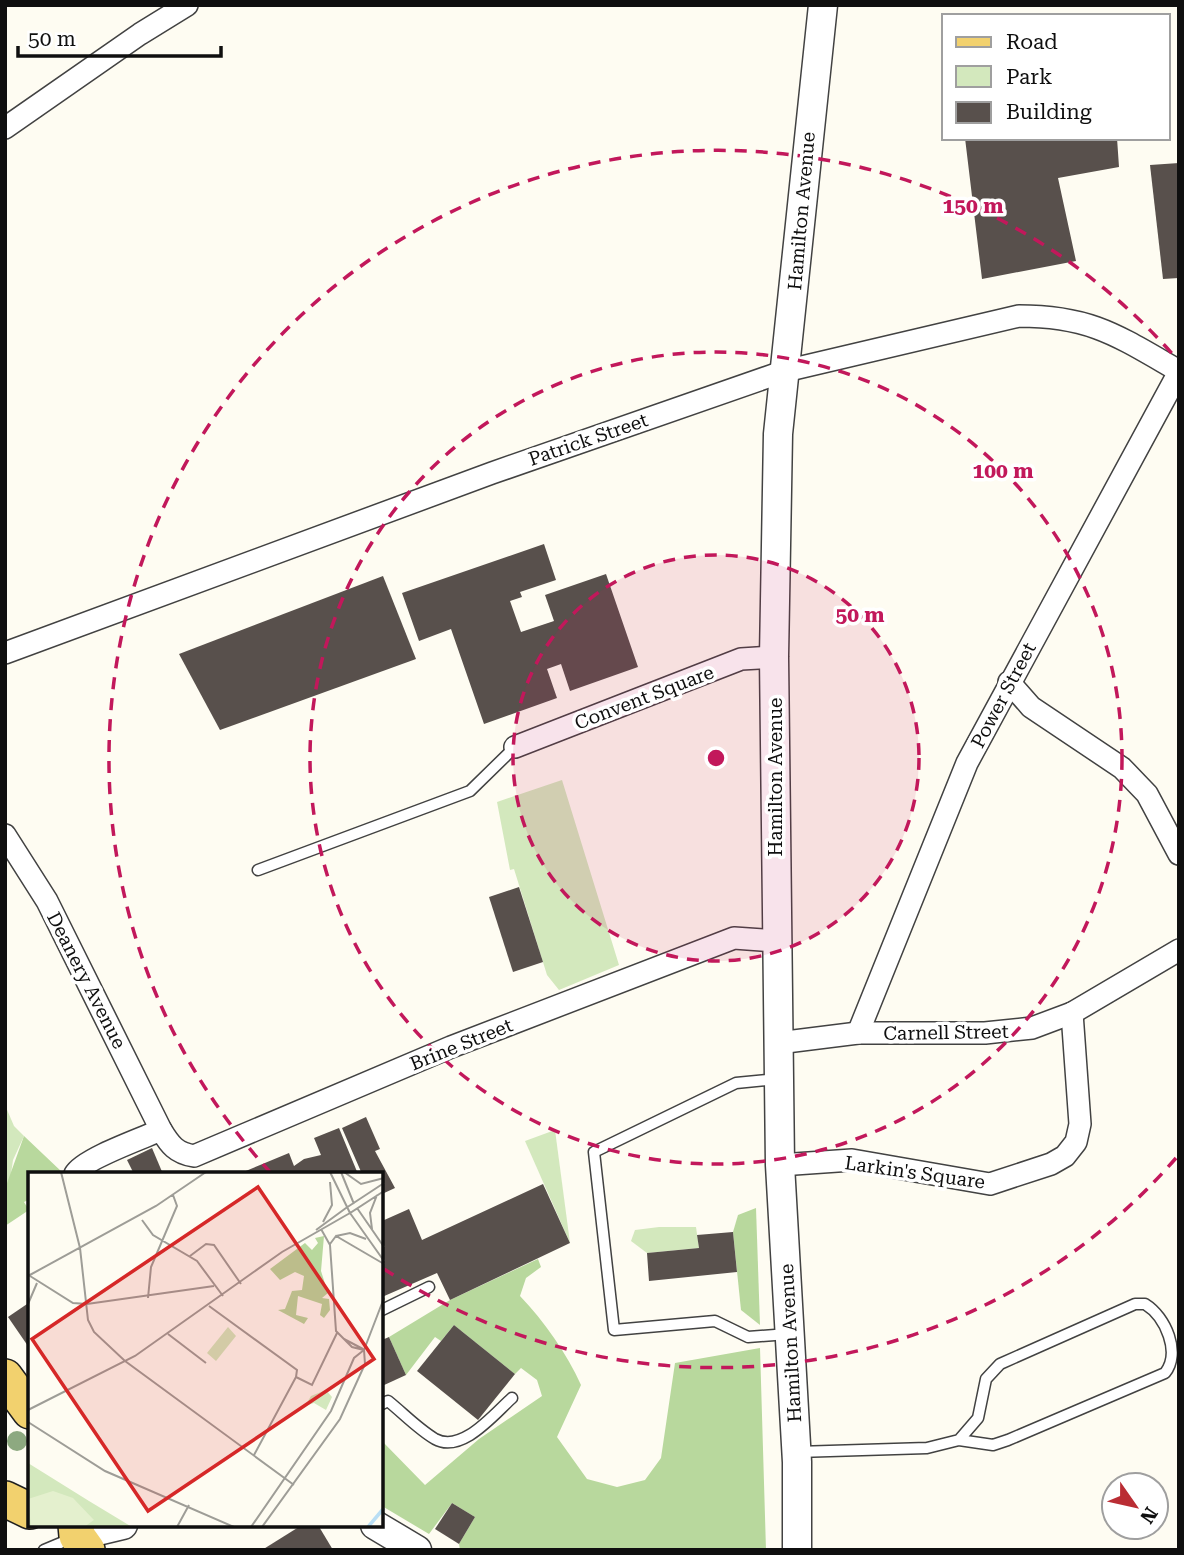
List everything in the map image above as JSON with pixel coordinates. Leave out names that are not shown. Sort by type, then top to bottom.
[{"type":"main road","points":[[5,1377],[28,1408]]},
{"type":"main road","points":[[5,1499],[28,1510]]},
{"type":"street","points":[[5,128],[187,5]]},
{"type":"street","name":"Hamilton Avenue","points":[[797,1550],[797,1452],[780,1165],[774,657],[778,434],[823,5]]},
{"type":"street","name":"Patrick Street","points":[[5,653],[465,483],[785,371],[1019,316],[1069,318],[1100,327],[1179,371]]},
{"type":"street","name":"Power Street","points":[[858,1033],[967,763],[1179,371]]},
{"type":"street","name":"Convent Square","points":[[515,747],[741,659],[774,657]]},
{"type":"street","points":[[1009,682],[1031,707],[1122,768],[1147,794],[1179,854]]},
{"type":"street","name":"Deanery Avenue","points":[[5,835],[47,901],[161,1130]]},
{"type":"street","name":"Brine Street","points":[[161,1130],[172,1147],[182,1154],[194,1156],[451,1047],[734,939],[776,941]]},
{"type":"street","name":"Carnell Street","points":[[778,1043],[858,1033],[985,1033],[1032,1028],[1072,1013],[1179,950]]},
{"type":"street","name":"Larkin's Square","points":[[780,1165],[852,1160],[990,1184],[1051,1164],[1065,1156],[1076,1142],[1080,1124],[1072,1013]]},
{"type":"street","points":[[76,1172],[93,1160],[161,1130]]},
{"type":"street","points":[[77,1532],[110,1527]]},
{"type":"street","points":[[378,1527],[417,1550]]},
{"type":"lane","points":[[258,870],[470,791],[515,747]]},
{"type":"lane","points":[[779,1079],[736,1083],[594,1152],[614,1331],[715,1321],[748,1337],[788,1334]]},
{"type":"lane","points":[[383,1310],[429,1287]]},
{"type":"lane","points":[[797,1452],[927,1448],[959,1440],[993,1445],[1008,1440],[1165,1373],[1171,1366],[1174,1350],[1158,1317],[1145,1304],[1135,1304],[1000,1364],[986,1379],[978,1418],[959,1440]]},
{"type":"lane","points":[[383,1404],[388,1401],[436,1440],[449,1443],[474,1433],[512,1398]]},
{"type":"lane","points":[[44,1550],[77,1532]]},
{"type":"green space","points":[[562,780],[619,965],[559,990],[547,975],[514,869],[510,870],[497,802]]},
{"type":"green space","points":[[5,1105],[14,1126],[24,1136],[13,1160],[5,1216]]},
{"type":"green space","points":[[555,1130],[570,1243],[525,1141]]},
{"type":"green space","points":[[24,1136],[62,1172],[28,1172],[28,1200],[24,1202],[28,1211],[5,1226],[6,1186]]},
{"type":"green space","points":[[756,1208],[760,1325],[741,1310],[733,1232],[738,1215]]},
{"type":"green space","points":[[696,1227],[699,1248],[647,1253],[631,1241],[635,1230]]},
{"type":"green space","points":[[538,1259],[541,1267],[526,1278],[520,1296],[554,1338],[581,1385],[557,1437],[587,1479],[617,1487],[645,1480],[661,1458],[675,1363],[760,1348],[766,1550],[460,1550],[459,1544],[475,1517],[452,1503],[429,1534],[383,1507],[383,1442],[425,1485],[479,1439],[542,1396],[537,1380],[521,1368],[515,1374],[454,1325],[441,1341],[435,1337],[406,1375],[389,1337],[450,1300]]},
{"type":"building","points":[[965,140],[1117,140],[1119,167],[1058,178],[1076,261],[982,279]]},
{"type":"building","points":[[1179,163],[1179,278],[1163,279],[1150,165]]},
{"type":"building","points":[[544,544],[556,580],[520,592],[522,597],[510,601],[521,632],[554,621],[545,595],[606,574],[638,667],[570,691],[561,664],[547,669],[557,698],[484,724],[451,629],[419,641],[402,593]]},
{"type":"building","points":[[383,576],[416,659],[220,730],[179,654]]},
{"type":"building","points":[[519,887],[543,962],[513,972],[489,897]]},
{"type":"building","points":[[366,1117],[380,1149],[375,1151],[395,1188],[383,1194],[383,1172],[361,1172],[342,1128]]},
{"type":"building","points":[[339,1128],[357,1172],[243,1172],[289,1153],[294,1166],[304,1159],[321,1155],[314,1138]]},
{"type":"building","points":[[152,1148],[162,1172],[133,1172],[127,1160]]},
{"type":"building","points":[[543,1184],[570,1243],[450,1300],[437,1273],[383,1297],[383,1221],[409,1209],[422,1240]]},
{"type":"building","points":[[733,1232],[737,1272],[649,1281],[647,1253],[699,1248],[697,1235]]},
{"type":"building","points":[[28,1303],[28,1346],[8,1317]]},
{"type":"building","points":[[454,1325],[515,1374],[478,1420],[417,1371]]},
{"type":"building","points":[[389,1337],[406,1375],[383,1386],[383,1340]]},
{"type":"building","points":[[452,1503],[475,1517],[459,1544],[435,1529]]},
{"type":"building","points":[[299,1527],[319,1527],[333,1550],[262,1550]]}]
